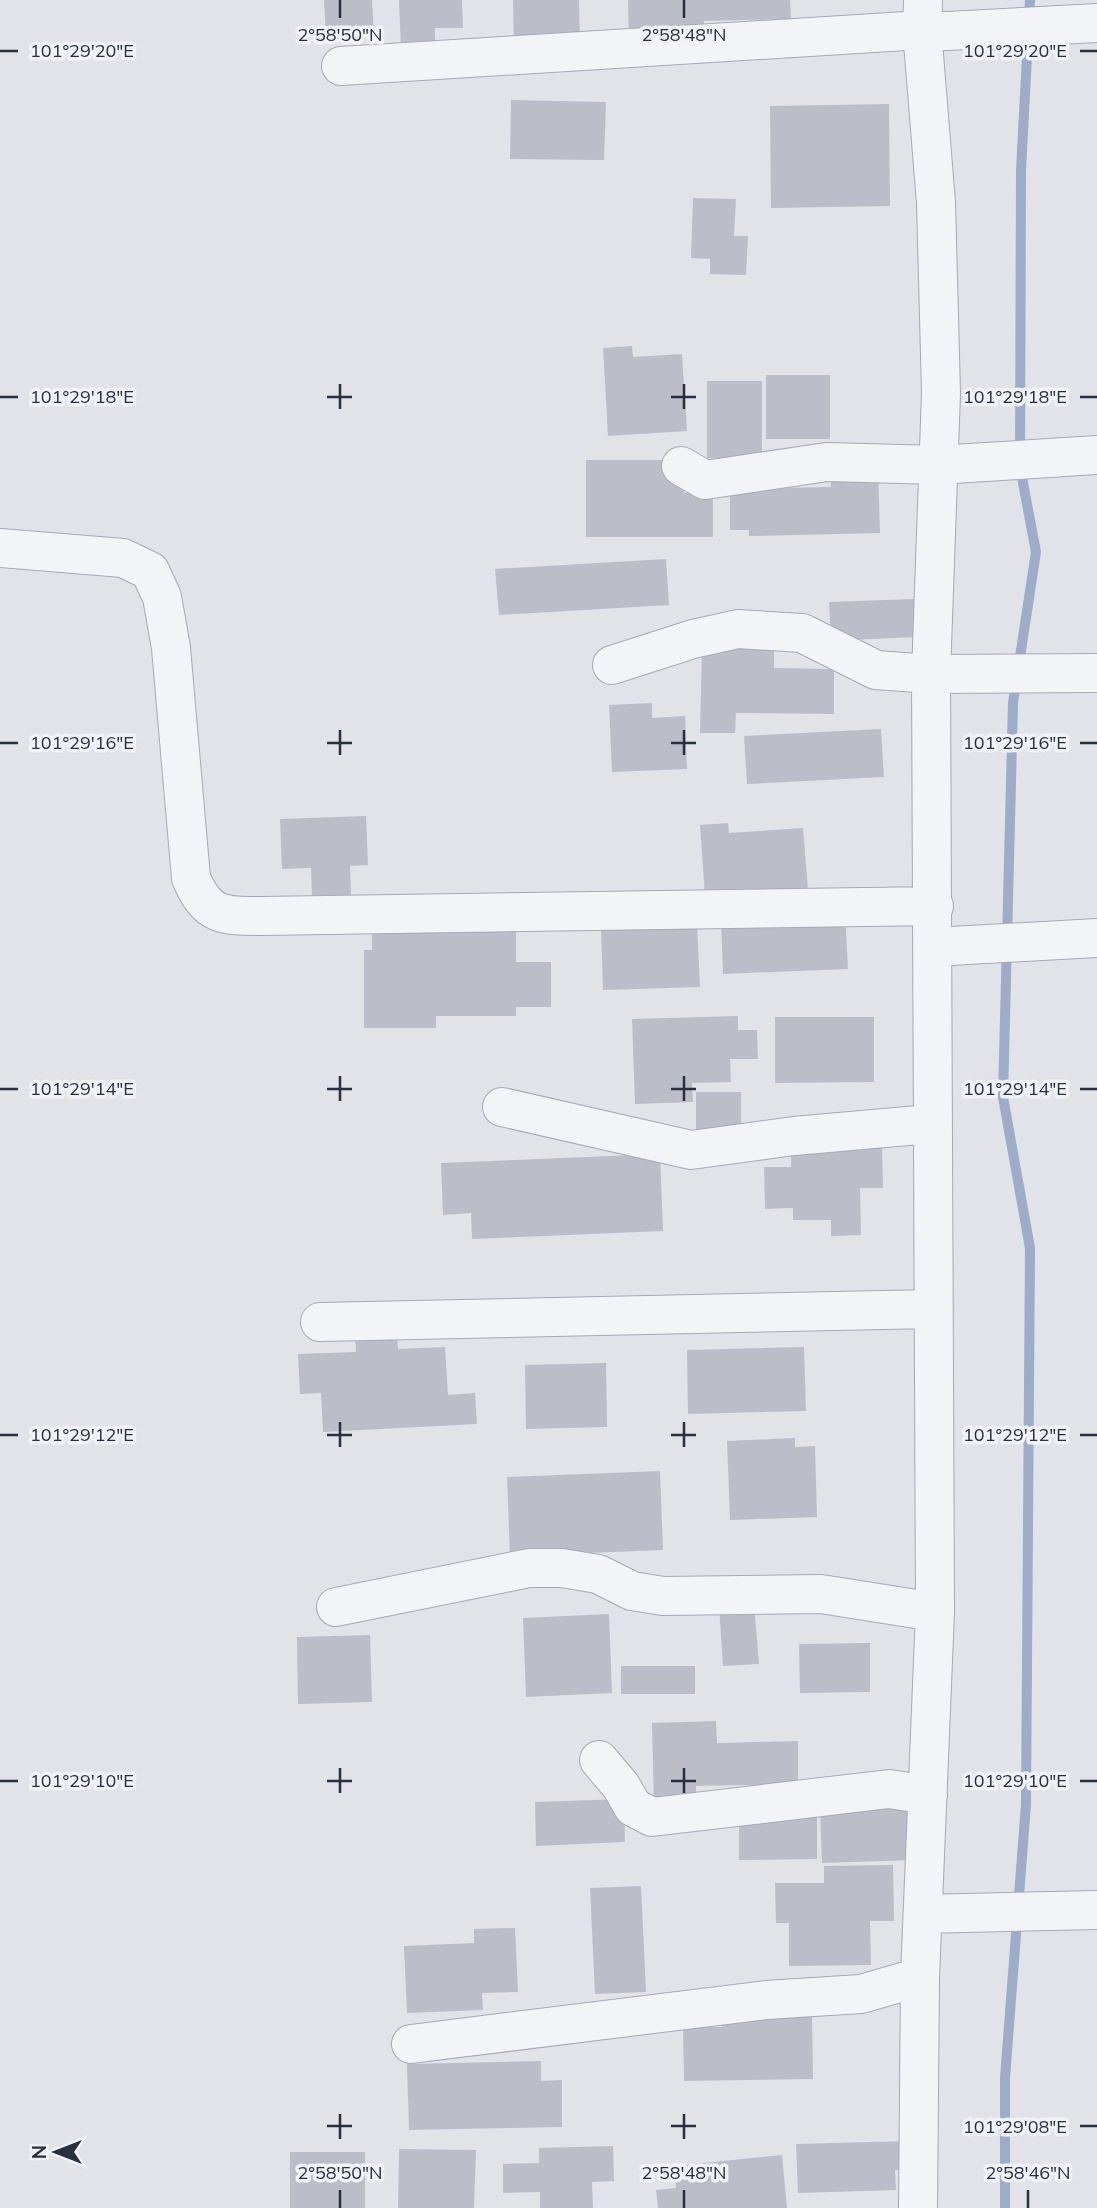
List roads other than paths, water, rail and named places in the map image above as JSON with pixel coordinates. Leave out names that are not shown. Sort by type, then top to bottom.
[{"type":"street","points":[[918,2208],[920,1977],[937,1914],[928,1795],[934,1612],[930,1124],[945,947],[934,906],[944,673],[946,465],[941,393],[931,20]]},
{"type":"street","points":[[341,66],[931,20],[1088,25]]},
{"type":"street","points":[[681,466],[705,480],[827,462],[946,465],[1092,456]]},
{"type":"street","points":[[0,548],[123,558],[150,571],[162,597],[171,649],[191,878],[199,898],[212,911],[235,916],[261,916],[934,906]]},
{"type":"street","points":[[612,665],[693,639],[738,629],[802,633],[876,670],[1094,673]]},
{"type":"street","points":[[945,947],[1093,938]]},
{"type":"street","points":[[502,1107],[691,1150],[794,1136],[930,1124]]},
{"type":"street","points":[[320,1322],[932,1309]]},
{"type":"street","points":[[336,1607],[529,1568],[562,1568],[598,1574],[632,1591],[663,1596],[821,1594],[934,1612]]},
{"type":"street","points":[[599,1760],[621,1786],[633,1807],[652,1817],[889,1789],[928,1795]]},
{"type":"street","points":[[937,1914],[1092,1910]]},
{"type":"street","points":[[411,2044],[766,2000],[861,1994],[920,1977]]},
{"type":"waterway","points":[[1005,2208],[1005,2078],[1026,1804],[1030,1248],[1003,1097],[1013,703],[1036,552],[1020,467],[1021,170],[1030,0]]}]
